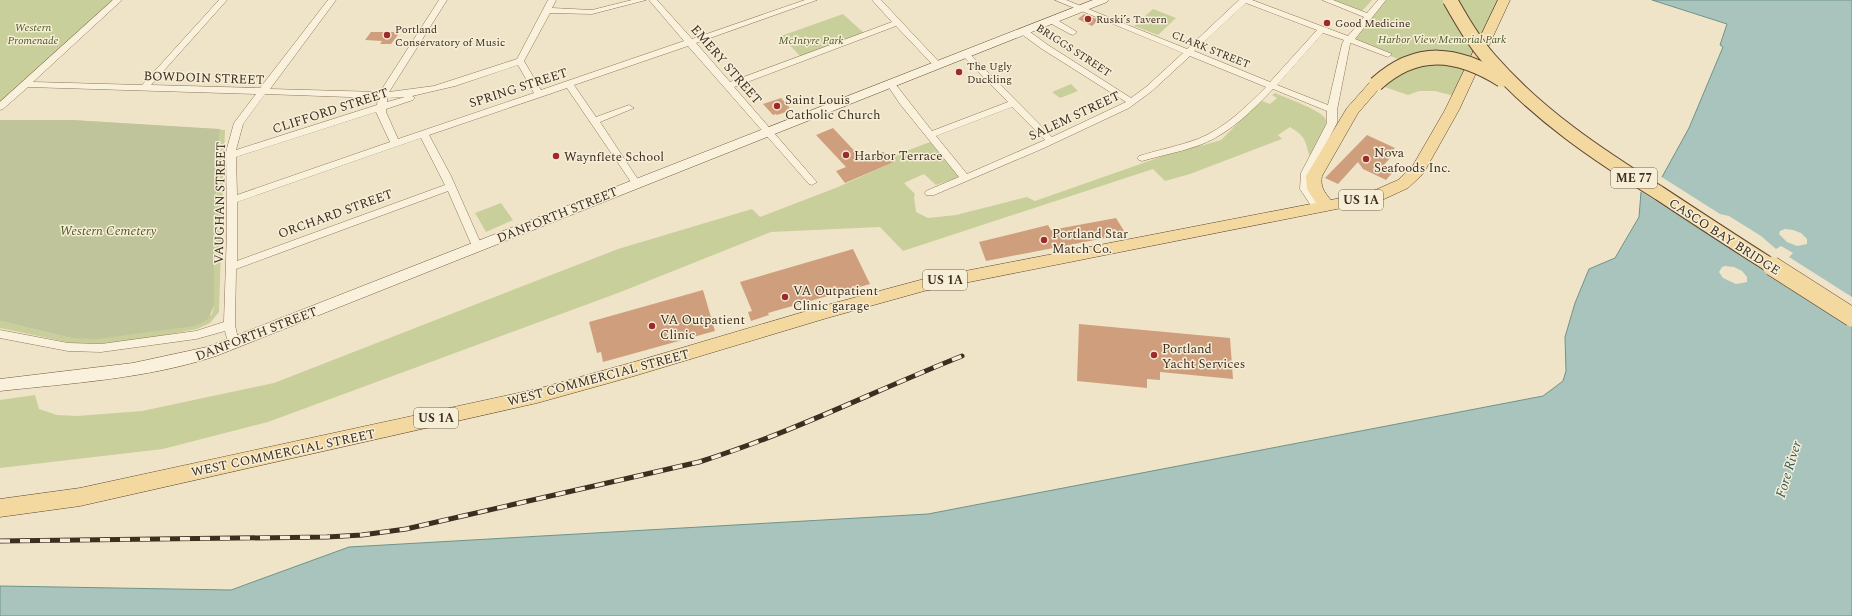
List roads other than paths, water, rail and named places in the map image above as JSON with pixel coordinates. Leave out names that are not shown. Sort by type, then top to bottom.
[{"type":"main road","name":"CASCO BAY BRIDGE","points":[[1450,0],[1467,30],[1490,60],[1518,89],[1548,115],[1601,155],[1852,317]]},
{"type":"main road","name":"CASCO BAY BRIDGE","points":[[1461,0],[1474,23],[1497,53],[1532,90],[1569,122],[1638,170],[1852,305]]},
{"type":"main road","name":"WEST COMMERCIAL STREET","points":[[0,508],[80,497],[537,396],[612,376],[866,299],[924,285],[1377,196],[1403,184],[1418,170],[1452,110],[1504,0]]},
{"type":"main road","points":[[1322,207],[1312,183],[1314,176],[1352,111],[1376,84],[1400,66],[1416,60],[1435,58],[1456,60],[1478,67],[1518,89]]},
{"type":"street","points":[[0,107],[118,0]]},
{"type":"street","points":[[144,88],[223,0]]},
{"type":"street","name":"VAUGHAN STREET","points":[[233,343],[229,325],[232,200],[231,155],[233,136],[239,123],[332,0]]},
{"type":"street","points":[[395,143],[380,109],[383,95],[443,0]]},
{"type":"street","points":[[538,94],[520,61],[552,0]]},
{"type":"street","points":[[548,10],[592,12],[642,0]]},
{"type":"street","name":"EMERY STREET","points":[[653,0],[812,182]]},
{"type":"street","name":"SPRING STREET","points":[[232,200],[814,0]]},
{"type":"street","points":[[876,0],[937,64]]},
{"type":"street","name":"CLARK STREET","points":[[1059,0],[1332,110]]},
{"type":"street","name":"DANFORTH STREET","points":[[0,385],[160,365],[194,357],[233,343],[937,64],[1103,0]]},
{"type":"street","points":[[1245,0],[1388,54]]},
{"type":"street","name":"SALEM STREET","points":[[930,193],[1051,141],[1115,112],[1132,102],[1149,89],[1245,0]]},
{"type":"street","points":[[1326,0],[1369,16]]},
{"type":"street","points":[[1322,207],[1305,189],[1304,181],[1306,173],[1332,123],[1332,110],[1346,44],[1382,0]]},
{"type":"street","points":[[1051,20],[1073,32]]},
{"type":"street","points":[[728,86],[897,23]]},
{"type":"street","points":[[1142,158],[1208,138],[1224,129],[1270,85],[1322,29]]},
{"type":"street","name":"BRIGGS STREET","points":[[1023,31],[1045,47],[1132,102]]},
{"type":"street","points":[[965,54],[1051,141]]},
{"type":"street","name":"CLIFFORD STREET","points":[[231,155],[380,109],[520,61]]},
{"type":"street","points":[[890,83],[965,178]]},
{"type":"street","name":"BOWDOIN STREET","points":[[26,84],[383,95]]},
{"type":"street","points":[[568,84],[636,183]]},
{"type":"street","name":"CLIFFORD STREET","points":[[383,95],[412,95],[437,89]]},
{"type":"street","points":[[930,135],[1014,103]]},
{"type":"street","points":[[594,121],[629,108]]},
{"type":"street","points":[[424,134],[446,176],[478,246]]},
{"type":"street","name":"ORCHARD STREET","points":[[230,267],[450,187]]},
{"type":"street","points":[[0,334],[68,347],[101,348],[196,335],[229,325]]},
{"type":"water","name":"Fore River","points":[[1652,0],[1852,0],[1852,616],[0,616],[0,586],[231,590],[349,547],[928,514],[1543,396],[1563,381],[1566,371],[1565,337],[1575,303],[1589,269],[1615,258],[1639,217],[1641,192],[1662,177],[1689,128],[1723,47],[1720,45],[1727,24]]},
{"type":"railway","points":[[0,541],[327,537],[362,535],[406,529],[699,462],[766,439],[962,356]]},
{"type":"place","name":"Ruski’s Tavern","points":[[1088,19]]},
{"type":"place","name":"Good Medicine","points":[[1327,23]]},
{"type":"place","name":"Portland Conservatory of Music","points":[[387,35]]},
{"type":"place","name":"The Ugly Duckling","points":[[959,72]]},
{"type":"place","name":"Saint Louis Catholic Church","points":[[777,106]]},
{"type":"place","name":"Harbor Terrace","points":[[846,155]]},
{"type":"place","name":"Waynflete School","points":[[556,156]]},
{"type":"place","name":"Nova Seafoods Inc.","points":[[1366,159]]},
{"type":"place","name":"Portland Star Match Co.","points":[[1044,240]]},
{"type":"place","name":"VA Outpatient Clinic garage","points":[[785,297]]},
{"type":"place","name":"VA Outpatient Clinic","points":[[652,326]]},
{"type":"place","name":"Portland Yacht Services","points":[[1154,355]]},
{"type":"park label","name":"Western Promenade","points":[[33,33]]},
{"type":"park label","name":"Harbor View Memorial Park","points":[[1442,39]]},
{"type":"park label","name":"McIntyre Park","points":[[811,40]]},
{"type":"park label","name":"Western Cemetery","points":[[108,230]]}]
